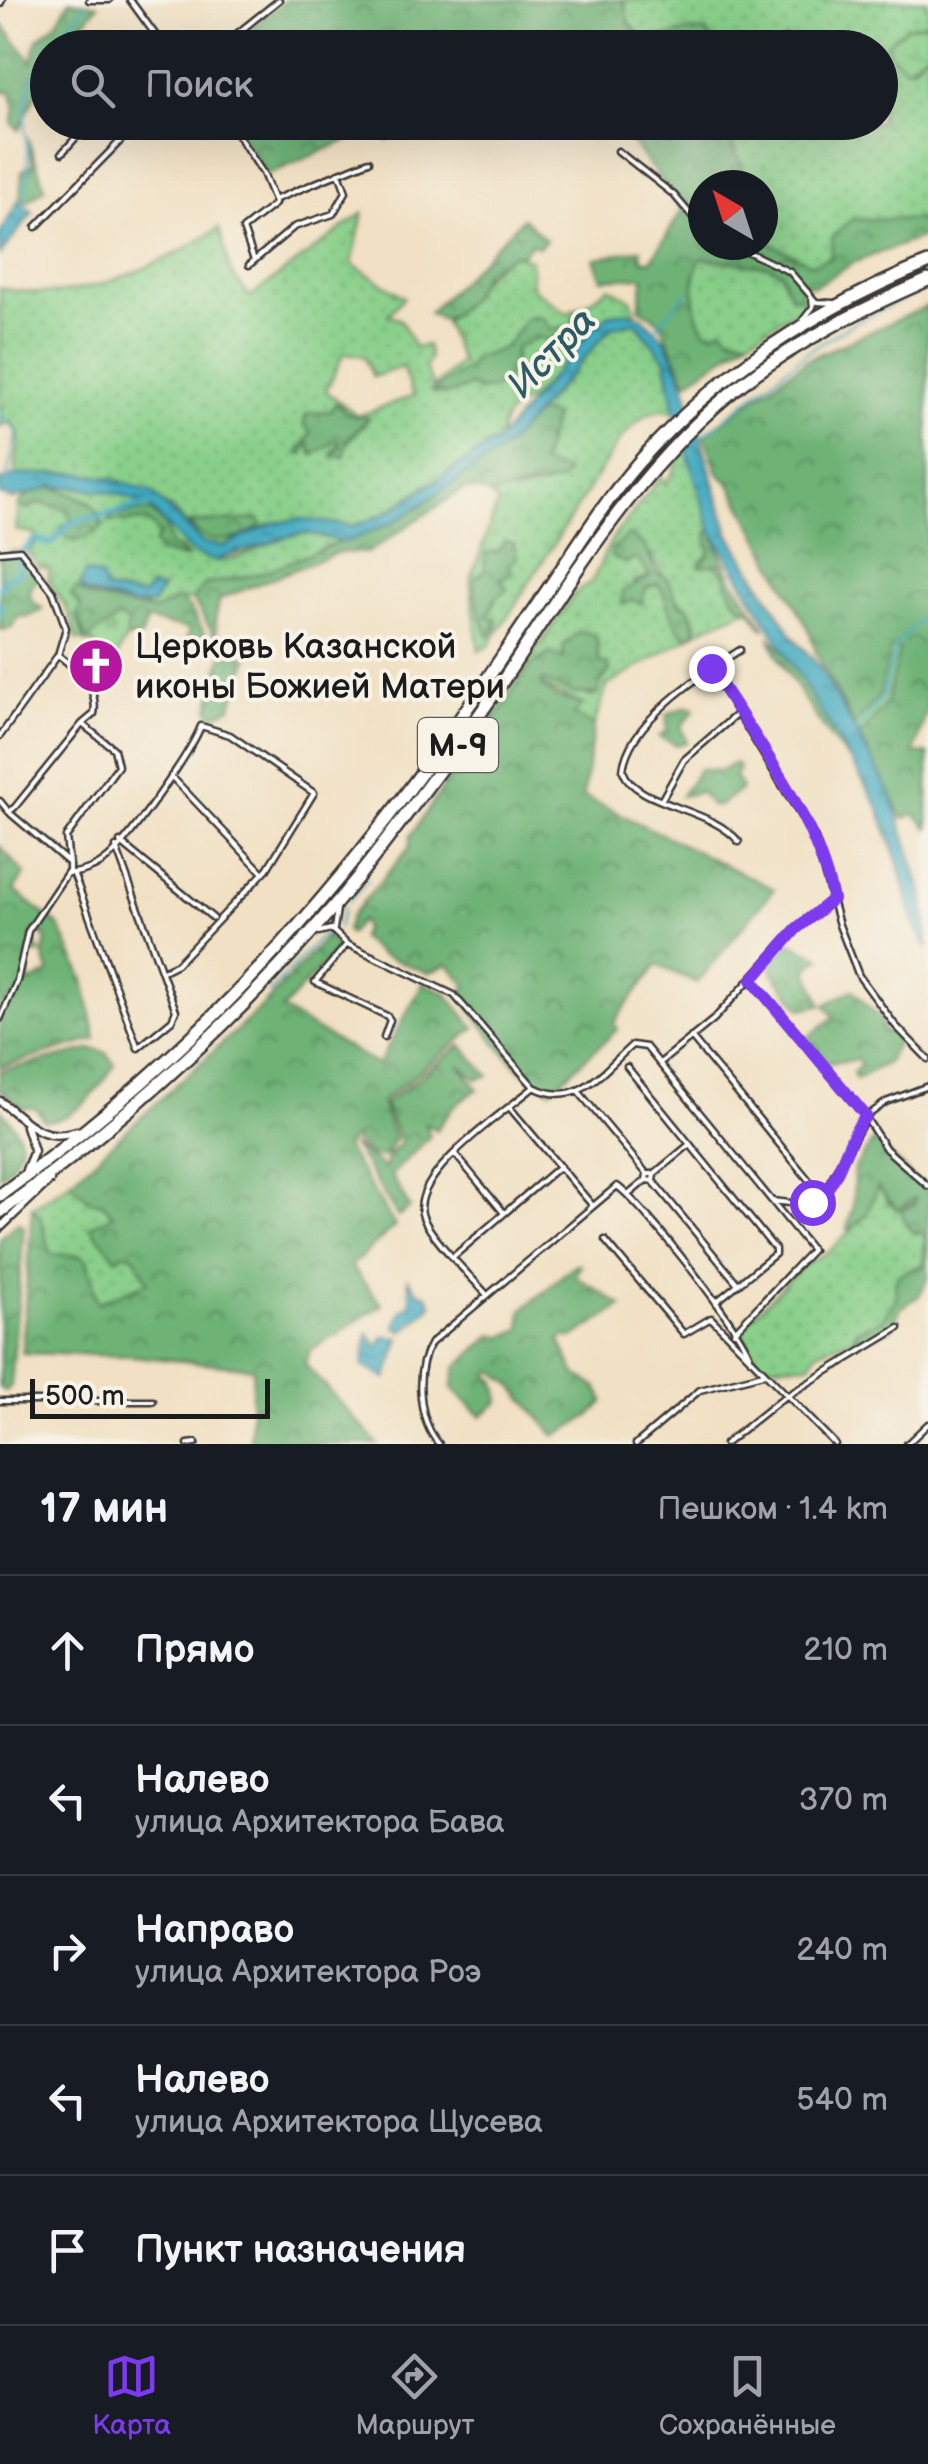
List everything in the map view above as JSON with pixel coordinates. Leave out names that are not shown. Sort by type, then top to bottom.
[{"type":"highway","name":"М-9","points":[[0,1193],[119,1103],[228,1006],[343,874],[450,733],[602,509],[652,447],[706,394],[793,331],[845,300],[928,263]]},
{"type":"highway","name":"М-9","points":[[0,1212],[87,1145],[226,1025],[289,958],[356,878],[480,714],[589,551],[662,460],[716,407],[815,336],[928,280]]},
{"type":"street","points":[[89,0],[109,0]]},
{"type":"street","points":[[130,0],[152,30]]},
{"type":"street","points":[[242,30],[279,0]]},
{"type":"street","points":[[62,153],[74,140]]},
{"type":"street","points":[[36,228],[122,140]]},
{"type":"street","points":[[241,140],[274,200]]},
{"type":"street","points":[[618,151],[688,212]]},
{"type":"street","points":[[254,260],[242,229],[274,200],[369,161]]},
{"type":"street","points":[[248,265],[294,227],[333,214],[346,192],[339,173]]},
{"type":"street","points":[[765,260],[790,272],[820,304],[845,300]]},
{"type":"street","points":[[793,331],[811,311],[812,298]]},
{"type":"street","points":[[0,552],[22,552],[43,574],[65,618],[66,638],[0,736]]},
{"type":"street","points":[[739,842],[714,820],[628,782],[625,759],[666,704],[740,650]]},
{"type":"street","points":[[10,812],[94,714],[96,698],[79,672],[58,655]]},
{"type":"street","points":[[711,668],[805,819],[826,868],[859,976],[883,1011],[928,1059]]},
{"type":"street","points":[[662,799],[694,749],[738,712]]},
{"type":"street","points":[[82,724],[119,756],[118,766],[66,838],[70,873],[138,1048],[176,1016],[118,845]]},
{"type":"street","points":[[0,1018],[17,981],[28,931],[70,873],[103,862],[118,845],[188,756],[201,726],[230,734],[315,794],[263,873],[215,919],[178,964],[163,971]]},
{"type":"street","points":[[172,776],[263,873]]},
{"type":"street","points":[[0,801],[69,863]]},
{"type":"street","points":[[118,845],[215,919]]},
{"type":"street","points":[[336,933],[335,912],[356,878]]},
{"type":"street","points":[[660,1063],[752,980],[796,929],[833,899]]},
{"type":"street","points":[[289,958],[321,930],[336,933],[346,944],[454,994],[534,1087],[554,1096],[579,1092],[639,1043],[660,1063],[812,1250],[734,1332]]},
{"type":"street","points":[[346,944],[316,982],[387,1016],[390,1020],[384,1037]]},
{"type":"street","points":[[752,980],[866,1116],[895,1159],[928,1186]]},
{"type":"street","points":[[691,1038],[822,1196]]},
{"type":"street","points":[[619,1057],[776,1252],[716,1302]]},
{"type":"street","points":[[772,1201],[799,1204],[822,1196],[866,1116],[886,1102],[928,1086]]},
{"type":"street","points":[[486,1295],[427,1224],[421,1207],[432,1175],[534,1087]]},
{"type":"street","points":[[579,1092],[738,1284]]},
{"type":"street","points":[[0,1101],[40,1132],[61,1136],[79,1130],[119,1103]]},
{"type":"street","points":[[510,1108],[593,1206]]},
{"type":"street","points":[[0,1193],[25,1171],[33,1157],[32,1138],[19,1118]]},
{"type":"street","points":[[628,1195],[690,1144]]},
{"type":"street","points":[[0,1228],[87,1145]]},
{"type":"street","points":[[454,1154],[504,1213]]},
{"type":"street","points":[[454,1256],[560,1166]]},
{"type":"street","points":[[439,1444],[423,1420],[426,1350],[614,1188],[621,1187],[716,1302],[748,1348],[750,1360]]},
{"type":"street","points":[[605,1240],[684,1334],[709,1317],[835,1444]]},
{"type":"street","points":[[725,1444],[786,1396],[899,1328]]},
{"type":"street","points":[[636,1444],[700,1390],[763,1374]]},
{"type":"street","points":[[0,1400],[153,1401]]},
{"type":"street","points":[[907,1444],[928,1424]]},
{"type":"street","points":[[188,1444],[196,1443]]},
{"type":"green space","points":[[70,0],[98,5],[78,30],[49,30]]},
{"type":"green space","points":[[287,0],[623,0],[629,23],[636,30],[252,30]]},
{"type":"green space","points":[[623,0],[928,0],[928,23],[907,27],[898,35],[898,30],[636,30],[629,23]]},
{"type":"green space","points":[[0,22],[30,60],[30,107],[19,130],[12,123],[15,108],[10,91],[0,94]]},
{"type":"green space","points":[[928,23],[928,51],[906,68],[898,61],[898,35],[907,27]]},
{"type":"green space","points":[[928,51],[928,220],[812,264],[778,247],[778,170],[740,169],[734,140],[898,140],[898,60],[912,67]]},
{"type":"green space","points":[[27,136],[45,188],[27,202],[20,199],[22,171],[33,164]]},
{"type":"green space","points":[[243,140],[348,140],[267,175]]},
{"type":"green space","points":[[630,140],[733,140],[731,146],[742,170],[688,170],[688,260],[700,260],[694,294],[704,330],[713,333],[722,328],[732,337],[749,339],[687,382],[660,322],[639,308],[644,277],[602,279],[594,259],[641,249],[642,259],[651,261],[683,209]]},
{"type":"green space","points":[[363,213],[352,264],[404,297],[388,315],[401,320],[415,348],[427,345],[430,359],[425,367],[433,387],[461,362],[444,321],[493,269],[513,254],[531,260],[532,287],[566,313],[586,305],[609,287],[631,299],[636,313],[608,315],[529,401],[512,410],[499,439],[372,521],[342,527],[300,519],[269,525],[225,546],[203,543],[173,509],[76,473],[15,475],[19,432],[10,421],[0,427],[0,288],[46,293],[89,287],[160,261],[219,228],[231,273],[250,297]],"holes":[[[535,316],[550,330],[564,328],[576,335],[572,321],[580,320],[586,332],[576,344],[553,337],[523,344],[515,349],[513,372],[498,386],[479,391],[470,386],[445,395],[432,392],[506,347]],[[344,353],[364,356],[373,377],[402,367],[413,396],[358,416],[326,391]],[[336,403],[348,414],[368,419],[334,458],[333,451],[342,441],[333,441],[313,455],[309,442],[306,446],[320,412],[330,411]]]},
{"type":"green space","points":[[523,218],[546,240],[539,247],[530,244],[523,254],[513,255],[486,270],[469,300],[444,321],[429,313]]},
{"type":"green space","points":[[852,219],[928,220],[928,235],[855,262],[815,286],[802,284],[802,297],[791,297],[781,272],[768,266],[718,260],[778,260],[778,247],[812,264],[831,257],[832,237]]},
{"type":"green space","points":[[700,260],[718,260],[768,266],[780,272],[791,296],[802,297],[805,305],[749,339],[704,330],[694,294]]},
{"type":"green space","points":[[928,306],[928,706],[914,753],[928,754],[928,828],[915,814],[903,818],[817,655],[809,630],[730,484],[718,473],[704,435],[808,359]]},
{"type":"green space","points":[[580,310],[585,311],[580,321],[586,332],[576,344],[558,336],[550,341],[536,337],[515,349],[513,372],[494,388],[470,386],[446,395],[431,391],[471,366],[471,360],[506,347],[526,318],[543,318],[550,329],[564,328],[576,335],[573,317]]},
{"type":"green space","points":[[635,322],[666,360],[675,413],[651,413],[619,441],[489,646],[479,651],[470,581],[498,503],[486,491],[523,491],[553,483],[549,469],[541,464],[549,436],[545,413],[536,414],[612,327]],"holes":[[[504,541],[514,544],[488,617],[497,621],[496,632],[487,634],[480,603],[484,571],[493,551],[498,552]]]},
{"type":"green space","points":[[336,403],[348,414],[369,418],[348,438],[344,457],[332,455],[341,446],[338,440],[313,455],[309,443],[302,455],[298,452],[311,433],[304,424],[306,414],[330,411]]},
{"type":"green space","points":[[536,414],[554,417],[541,464],[567,472],[562,481],[494,494],[465,488],[367,553],[339,552],[220,599],[215,620],[218,641],[193,600],[204,585],[262,573],[403,517],[505,448]]},
{"type":"green space","points":[[688,447],[711,530],[707,534],[710,553],[700,561],[719,569],[746,610],[706,627],[607,686],[594,726],[574,715],[581,704],[541,685],[541,680],[593,697],[598,645],[530,666],[500,713],[475,740],[576,592],[592,581],[612,539],[658,480],[662,477],[665,483],[669,479]],"holes":[[[636,541],[644,547],[673,594],[689,608],[698,628],[687,637],[658,584],[646,588],[642,597],[634,582],[650,576],[637,557],[618,558],[612,549]]]},
{"type":"green space","points":[[52,487],[95,489],[137,500],[161,517],[188,548],[212,560],[234,558],[295,534],[307,533],[345,543],[262,573],[204,585],[193,600],[175,600],[154,611],[81,593],[73,598],[81,606],[77,617],[84,641],[77,640],[69,613],[48,578],[50,569],[40,567],[28,554],[37,541],[35,534],[16,530],[19,505],[29,509],[39,503],[67,510],[71,517],[67,534],[75,542],[103,525],[90,501]],"holes":[[[136,512],[151,512],[165,525],[171,546],[182,549],[185,558],[159,553],[155,543],[160,534],[147,521],[109,522]],[[91,573],[101,578],[105,590],[142,596],[151,587],[147,607],[85,592]]]},
{"type":"green space","points":[[52,487],[92,506],[101,528],[86,538],[70,540],[59,529],[71,520],[67,510],[39,503],[25,509],[19,505],[29,493]]},
{"type":"green space","points":[[151,512],[165,525],[171,546],[189,557],[159,553],[154,543],[160,534],[147,521],[109,522],[111,516]]},
{"type":"green space","points":[[259,519],[261,525],[252,531],[223,540],[204,537],[189,523]]},
{"type":"green space","points":[[711,530],[732,579],[765,628],[752,611],[738,603],[719,564],[699,566],[710,553],[707,534]]},
{"type":"green space","points":[[629,535],[644,545],[657,573],[668,579],[678,603],[689,608],[696,631],[687,637],[677,626],[658,584],[646,588],[641,604],[634,600],[622,604],[623,591],[650,576],[637,558],[626,563],[611,557],[612,549]]},
{"type":"green space","points":[[505,541],[514,544],[517,558],[509,564],[512,573],[500,578],[507,590],[496,597],[488,616],[497,620],[490,637],[479,609],[474,580],[485,570],[485,552],[498,552]]},
{"type":"green space","points":[[15,551],[40,575],[30,590],[31,600],[43,609],[29,617],[18,616],[12,628],[0,630],[0,556]]},
{"type":"green space","points":[[76,588],[92,598],[154,611],[179,599],[190,608],[210,644],[187,639],[189,629],[147,620],[141,637],[87,643],[77,616],[81,606],[71,595]]},
{"type":"green space","points":[[118,618],[128,622],[126,639],[115,660],[106,660],[89,638]]},
{"type":"green space","points":[[579,631],[596,635],[599,662],[608,664],[610,670],[599,684],[598,694],[572,693],[542,680],[541,685],[557,697],[582,704],[574,715],[594,726],[583,796],[774,889],[697,983],[657,965],[614,1022],[617,1030],[551,1090],[501,1048],[461,995],[466,985],[448,964],[429,973],[381,955],[360,938],[364,928],[361,920],[349,934],[346,930],[351,916],[409,848],[411,835],[530,666],[550,653],[564,658],[563,646]]},
{"type":"green space","points":[[770,637],[793,662],[850,759],[805,701]]},
{"type":"green space","points":[[891,646],[899,650],[887,702],[860,736],[853,727],[879,696]]},
{"type":"green space","points":[[236,653],[248,658],[231,707],[215,715],[209,710],[222,657]]},
{"type":"green space","points":[[689,706],[695,709],[681,727],[687,742],[677,745],[659,737],[667,731],[667,714]]},
{"type":"green space","points":[[735,763],[739,767],[735,777],[742,788],[719,806],[711,806],[701,792],[681,796],[699,769],[721,771]]},
{"type":"green space","points":[[0,846],[25,874],[14,890],[59,926],[84,980],[96,1039],[0,1067]],"holes":[[[39,931],[46,939],[43,953],[49,973],[29,983],[26,953],[39,953],[34,936]]]},
{"type":"green space","points":[[327,936],[338,948],[282,1010],[378,1065],[423,983],[445,992],[475,1028],[381,1102],[395,1139],[383,1156],[373,1157],[352,1138],[345,1147],[395,1226],[351,1266],[382,1305],[310,1351],[305,1364],[378,1444],[250,1444],[253,1368],[132,1356],[22,1353],[32,1208],[40,1216],[51,1254],[83,1256],[87,1260],[98,1303],[148,1282],[134,1256],[125,1253],[117,1259],[90,1227],[113,1215],[103,1203],[90,1201],[70,1182],[261,1008]]},
{"type":"green space","points":[[791,943],[821,958],[807,968],[822,1005],[801,1009],[773,973],[772,961]]},
{"type":"green space","points":[[853,990],[880,1018],[883,1032],[891,1032],[898,1041],[888,1062],[856,1079],[853,1073],[861,1065],[858,1060],[825,1063],[808,1037],[834,1017],[825,1005]]},
{"type":"green space","points":[[461,1045],[489,1076],[476,1079],[459,1065],[478,1089],[453,1107],[436,1130],[425,1123],[430,1136],[391,1175],[410,1208],[398,1217],[352,1144],[385,1169],[387,1155],[401,1143],[384,1104]]},
{"type":"green space","points":[[92,1049],[105,1052],[115,1064],[95,1092],[66,1116],[44,1121],[36,1108],[24,1108],[0,1090],[0,1071]]},
{"type":"green space","points":[[0,1109],[15,1127],[20,1143],[16,1159],[0,1176]]},
{"type":"green space","points":[[874,1140],[928,1192],[928,1279],[919,1296],[901,1308],[891,1329],[857,1340],[856,1331],[883,1319],[897,1297],[895,1282],[901,1273],[923,1267],[925,1234],[911,1230],[901,1211],[915,1204],[915,1198],[897,1210],[878,1187],[867,1214],[849,1231],[847,1228],[853,1207],[854,1169]]},
{"type":"green space","points":[[70,1182],[90,1201],[103,1203],[113,1216],[91,1227],[134,1256],[148,1282],[98,1303],[82,1256],[51,1254],[40,1216],[32,1208]]},
{"type":"green space","points":[[879,1186],[889,1204],[901,1205],[912,1197],[917,1201],[904,1209],[925,1234],[924,1264],[901,1274],[895,1282],[897,1297],[881,1321],[856,1331],[854,1338],[817,1352],[810,1364],[758,1365],[740,1329],[803,1265],[830,1251],[863,1219]]},
{"type":"green space","points":[[18,1222],[24,1226],[11,1386],[6,1391],[0,1388],[0,1238]]},
{"type":"green space","points":[[576,1264],[581,1265],[576,1276],[622,1306],[573,1338],[565,1336],[560,1341],[576,1375],[597,1387],[604,1401],[591,1415],[555,1436],[511,1384],[494,1371],[488,1374],[496,1382],[500,1401],[481,1416],[452,1388],[456,1367],[493,1335],[503,1337],[521,1329],[522,1310]]},
{"type":"water","points":[[18,201],[33,212],[0,255],[0,234]]},
{"type":"water","points":[[628,311],[642,317],[665,339],[682,376],[729,533],[792,635],[819,666],[891,794],[923,893],[928,949],[913,922],[898,861],[878,806],[711,530],[675,413],[666,360],[635,322],[612,327],[505,448],[403,517],[345,543],[308,533],[213,561],[192,553],[149,507],[119,494],[52,487],[13,499],[0,495],[0,481],[15,475],[76,473],[111,478],[151,492],[203,543],[224,546],[273,523],[300,519],[355,526],[390,511],[499,439],[591,331],[608,315]]},
{"type":"water","points":[[85,572],[101,577],[106,590],[142,596],[151,587],[162,589],[153,604],[136,606],[85,592],[80,586]]},
{"type":"water","points":[[408,1279],[418,1292],[428,1295],[432,1306],[403,1332],[395,1327],[400,1313],[411,1303]]},
{"type":"water","points":[[368,1334],[378,1347],[384,1336],[400,1338],[387,1379],[363,1366]]},
{"type":"waterway","points":[[65,30],[87,3]]},
{"type":"waterway","points":[[22,206],[27,185],[25,114],[30,89]]},
{"type":"waterway","points":[[697,441],[808,351],[856,321],[928,288]]},
{"type":"waterway","points":[[655,329],[687,292]]},
{"type":"waterway","points":[[0,414],[17,432],[7,479]]},
{"type":"waterway","points":[[0,589],[6,577],[19,574],[17,558],[35,539],[52,544],[70,523],[152,504]]},
{"type":"waterway","points":[[0,602],[0,613]]},
{"type":"waterway","points":[[857,731],[882,698],[896,645],[928,611]]},
{"type":"waterway","points":[[349,901],[368,880]]},
{"type":"waterway","points":[[338,927],[344,908]]},
{"type":"waterway","points":[[269,993],[320,937],[331,934]]},
{"type":"place","name":"Церковь Казанской иконы Божией Матери","points":[[96,666]]},
{"type":"route","points":[[711,668],[805,819],[826,868],[833,899],[796,929],[752,980],[866,1116],[848,1141],[826,1191],[812,1202]]},
{"type":"water label","name":"Истра","points":[[551,352]]}]
